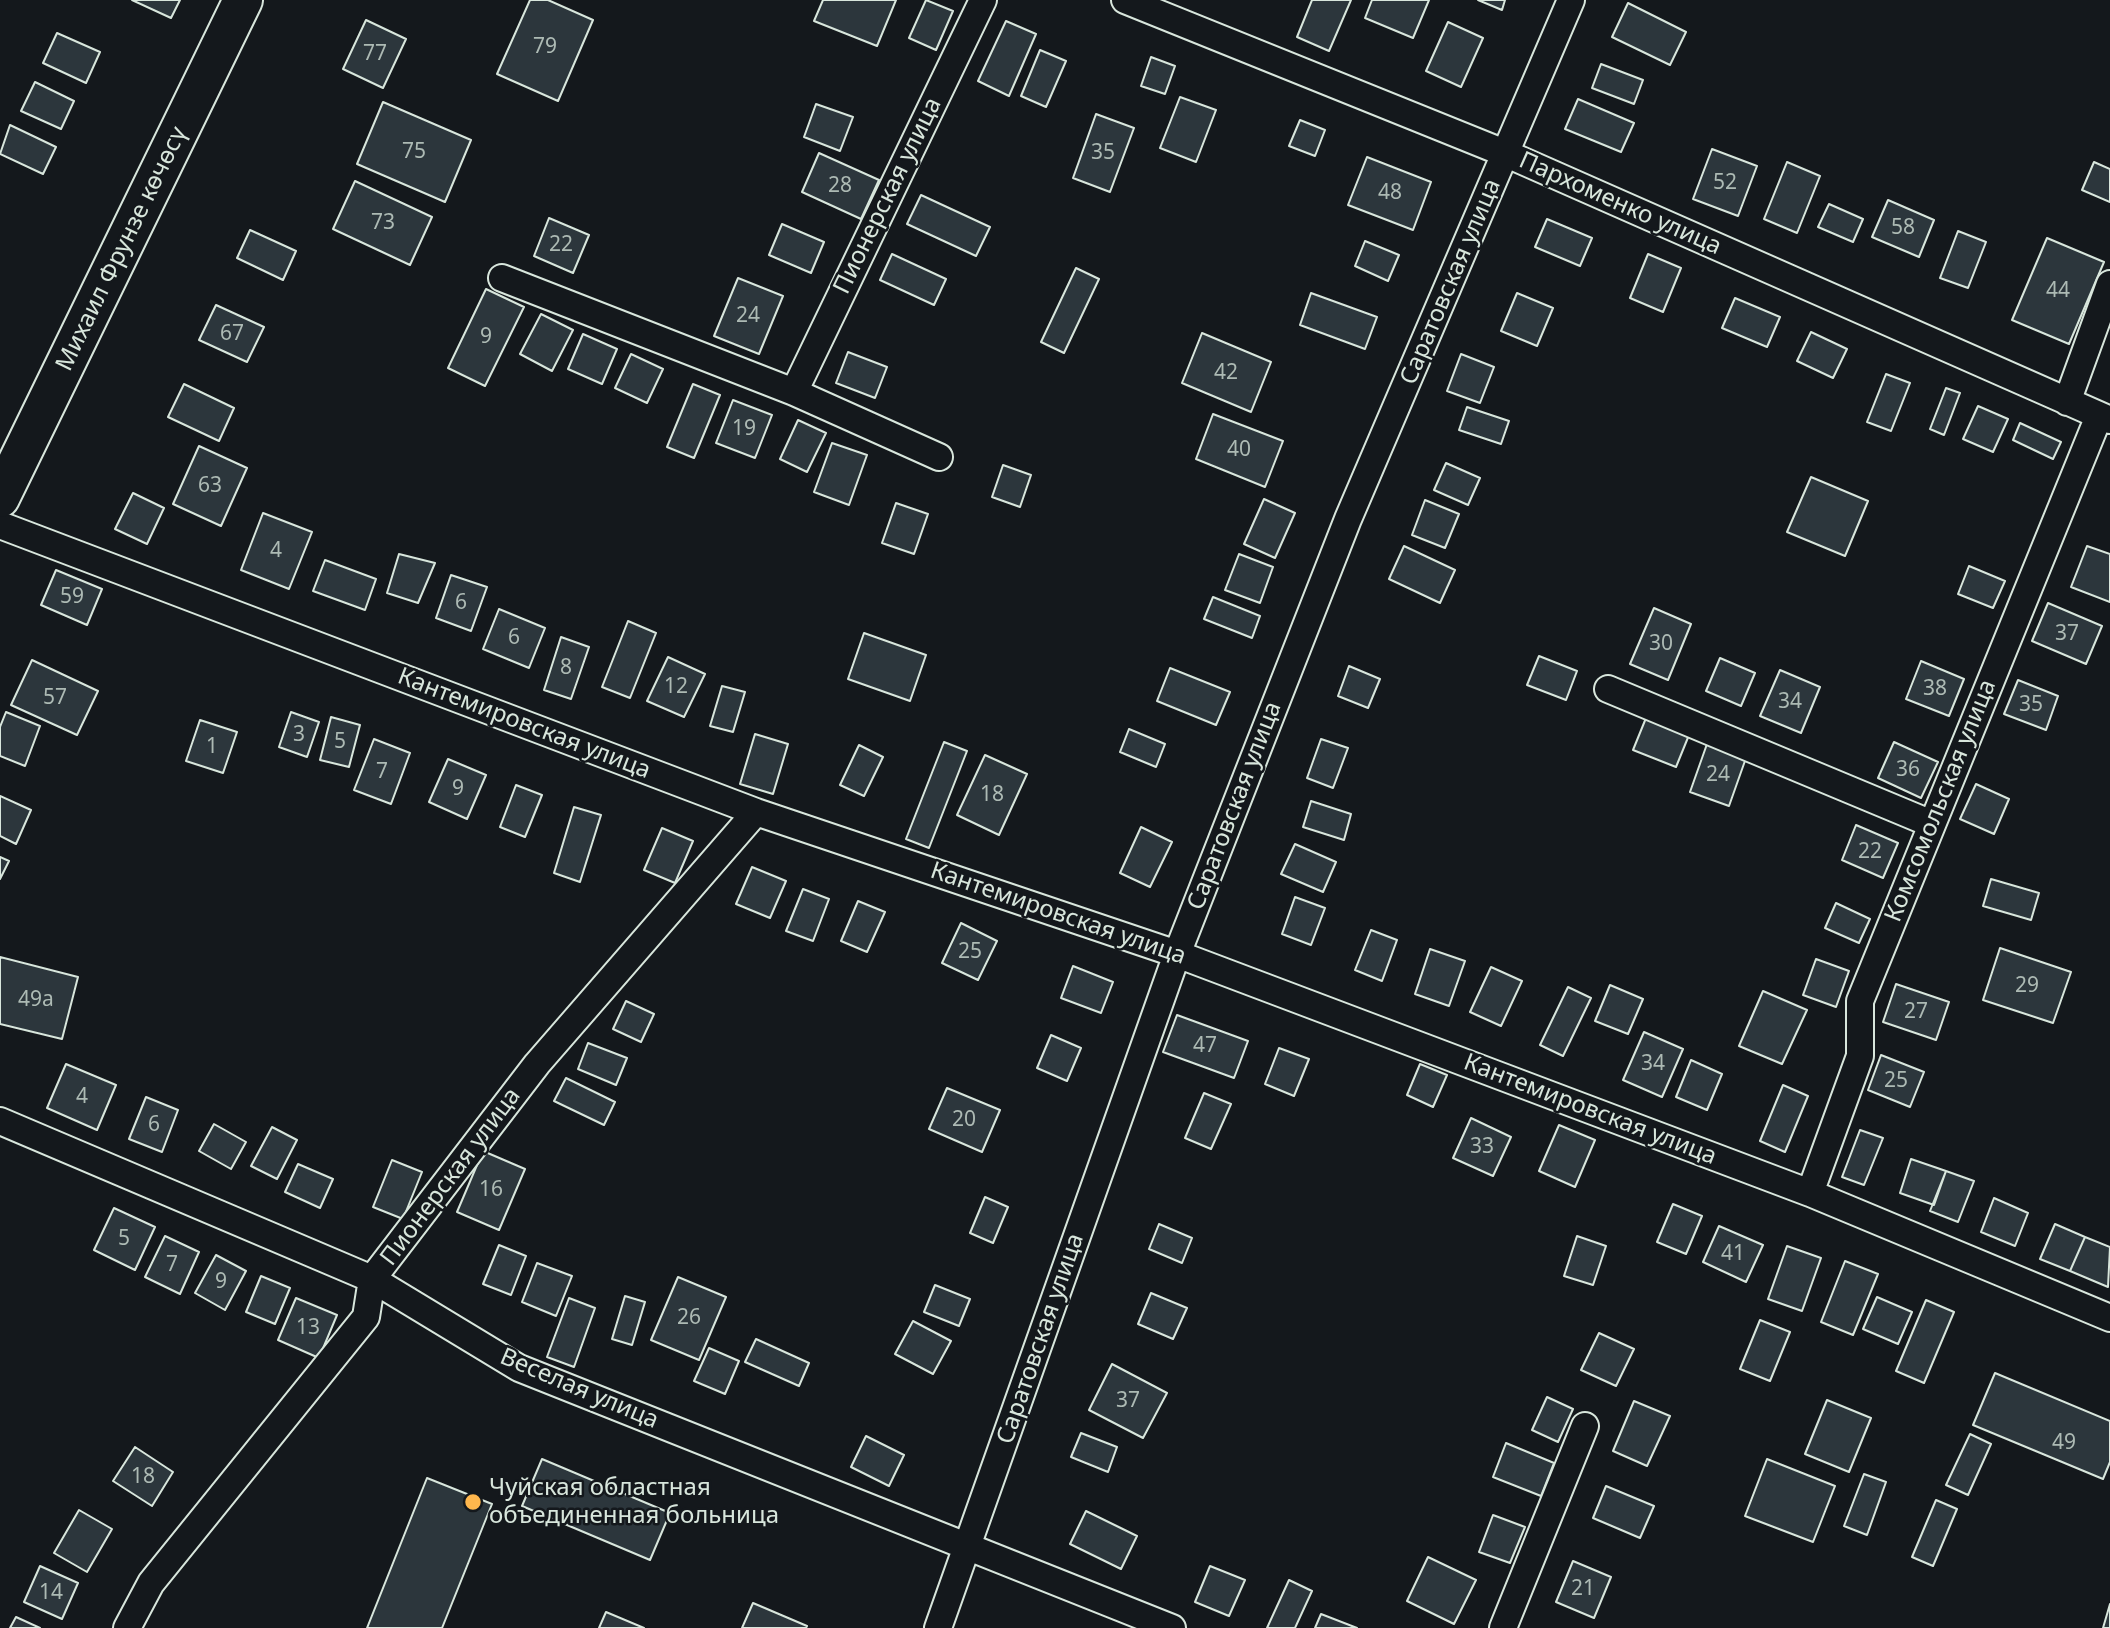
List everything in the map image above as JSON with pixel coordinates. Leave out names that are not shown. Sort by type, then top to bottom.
[{"type":"main road","name":"Михаил Фрунзе көчөсү","points":[[0,498],[243,0]]},
{"type":"street","name":"Пионерская улица","points":[[794,392],[983,0]]},
{"type":"street","name":"Пархоменко улица","points":[[1125,0],[1507,153],[2104,418]]},
{"type":"street","name":"Саратовская улица","points":[[938,1628],[1177,954],[1348,519],[1572,0]]},
{"type":"street","points":[[502,278],[794,392],[939,457]]},
{"type":"street","points":[[2067,402],[2110,284]]},
{"type":"street","name":"Комсомольская улица","points":[[1810,1193],[1860,1056],[1860,1001],[1931,824],[2104,418]]},
{"type":"street","name":"Кантемировская улица","points":[[0,525],[756,812],[1177,954],[1810,1193],[2110,1318]]},
{"type":"street","points":[[1608,689],[1931,824]]},
{"type":"street","name":"Пионерская улица","points":[[127,1628],[151,1583],[366,1317],[372,1279],[537,1064],[756,812]]},
{"type":"street","name":"Веселая улица","points":[[0,1121],[372,1279],[519,1368],[1172,1628]]},
{"type":"street","points":[[1503,1628],[1585,1426]]},
{"type":"building","points":[[132,0],[180,0],[171,18]]},
{"type":"building","points":[[530,0],[548,0],[593,20],[558,101],[497,74]]},
{"type":"building","points":[[823,0],[896,0],[877,46],[814,21]]},
{"type":"building","points":[[926,0],[953,11],[936,50],[909,38]]},
{"type":"building","points":[[1312,0],[1351,0],[1329,51],[1297,37]]},
{"type":"building","points":[[1372,0],[1429,0],[1413,38],[1365,18]]},
{"type":"building","points":[[1478,0],[1505,0],[1502,10]]},
{"type":"building","points":[[1628,3],[1686,32],[1670,65],[1612,37]]},
{"type":"building","points":[[366,20],[406,39],[383,88],[343,69]]},
{"type":"building","points":[[1006,21],[1036,34],[1009,96],[978,81]]},
{"type":"building","points":[[1448,22],[1483,38],[1461,87],[1426,71]]},
{"type":"building","points":[[57,33],[100,52],[86,83],[43,63]]},
{"type":"building","points":[[1040,50],[1066,61],[1046,107],[1021,96]]},
{"type":"building","points":[[1151,57],[1175,66],[1165,94],[1141,86]]},
{"type":"building","points":[[1601,64],[1643,80],[1634,104],[1592,88]]},
{"type":"building","points":[[35,82],[74,101],[61,129],[21,111]]},
{"type":"building","points":[[1180,97],[1216,110],[1196,162],[1160,148]]},
{"type":"building","points":[[1578,99],[1634,123],[1621,152],[1565,129]]},
{"type":"building","points":[[383,102],[471,140],[445,202],[357,164]]},
{"type":"building","points":[[816,104],[853,117],[840,151],[804,137]]},
{"type":"building","points":[[1096,114],[1134,128],[1110,192],[1073,178]]},
{"type":"building","points":[[1300,120],[1325,130],[1315,156],[1289,146]]},
{"type":"building","points":[[10,125],[56,147],[43,174],[0,154]]},
{"type":"building","points":[[1712,149],[1757,166],[1738,216],[1693,199]]},
{"type":"building","points":[[819,153],[879,180],[861,219],[802,192]]},
{"type":"building","points":[[1367,157],[1431,182],[1413,230],[1348,205]]},
{"type":"building","points":[[1787,162],[1820,176],[1797,233],[1764,219]]},
{"type":"building","points":[[2094,162],[2110,169],[2110,202],[2082,190]]},
{"type":"building","points":[[355,181],[432,217],[410,265],[333,229]]},
{"type":"building","points":[[921,195],[990,227],[976,256],[907,224]]},
{"type":"building","points":[[1888,200],[1934,220],[1919,257],[1872,237]]},
{"type":"building","points":[[1829,204],[1863,219],[1853,242],[1818,227]]},
{"type":"building","points":[[549,218],[589,235],[573,273],[534,256]]},
{"type":"building","points":[[1547,219],[1592,238],[1580,266],[1535,247]]},
{"type":"building","points":[[782,224],[824,242],[811,273],[769,255]]},
{"type":"building","points":[[250,230],[296,251],[283,280],[237,258]]},
{"type":"building","points":[[1958,231],[1986,242],[1968,288],[1940,278]]},
{"type":"building","points":[[2047,238],[2104,262],[2069,344],[2012,320]]},
{"type":"building","points":[[1365,241],[1399,255],[1388,281],[1355,266]]},
{"type":"building","points":[[892,254],[946,279],[934,305],[880,280]]},
{"type":"building","points":[[1648,254],[1681,268],[1663,312],[1630,298]]},
{"type":"building","points":[[1076,268],[1099,279],[1064,353],[1041,342]]},
{"type":"building","points":[[738,278],[783,296],[759,354],[714,336]]},
{"type":"building","points":[[486,289],[524,307],[485,386],[448,368]]},
{"type":"building","points":[[1311,293],[1377,317],[1365,349],[1300,325]]},
{"type":"building","points":[[1517,293],[1553,308],[1537,346],[1501,331]]},
{"type":"building","points":[[1735,298],[1780,317],[1767,347],[1722,328]]},
{"type":"building","points":[[216,305],[264,327],[247,362],[199,340]]},
{"type":"building","points":[[541,314],[573,330],[552,371],[520,354]]},
{"type":"building","points":[[1811,332],[1847,349],[1833,378],[1797,361]]},
{"type":"building","points":[[1202,333],[1271,362],[1251,412],[1182,383]]},
{"type":"building","points":[[583,334],[617,349],[602,384],[568,369]]},
{"type":"building","points":[[848,352],[887,367],[875,398],[836,383]]},
{"type":"building","points":[[631,354],[663,369],[647,403],[615,388]]},
{"type":"building","points":[[1461,354],[1494,367],[1480,403],[1447,391]]},
{"type":"building","points":[[1886,374],[1910,383],[1891,431],[1867,422]]},
{"type":"building","points":[[184,384],[234,408],[219,441],[168,417]]},
{"type":"building","points":[[693,384],[720,395],[694,458],[667,447]]},
{"type":"building","points":[[1946,388],[1960,393],[1944,435],[1930,429]]},
{"type":"building","points":[[733,400],[772,415],[755,458],[716,443]]},
{"type":"building","points":[[1978,406],[2008,419],[1993,452],[1963,439]]},
{"type":"building","points":[[1467,407],[1509,421],[1501,444],[1459,430]]},
{"type":"building","points":[[1213,414],[1283,441],[1265,487],[1196,459]]},
{"type":"building","points":[[798,420],[826,433],[807,472],[780,459]]},
{"type":"building","points":[[2020,423],[2061,442],[2053,459],[2013,440]]},
{"type":"building","points":[[832,443],[867,455],[849,505],[814,492]]},
{"type":"building","points":[[199,446],[247,468],[221,526],[173,504]]},
{"type":"building","points":[[1446,463],[1480,478],[1468,505],[1434,490]]},
{"type":"building","points":[[1003,465],[1031,475],[1020,507],[992,497]]},
{"type":"building","points":[[1811,477],[1868,501],[1845,556],[1787,532]]},
{"type":"building","points":[[133,493],[164,508],[147,544],[115,529]]},
{"type":"building","points":[[1264,499],[1295,513],[1275,558],[1244,544]]},
{"type":"building","points":[[1425,500],[1459,514],[1445,548],[1412,535]]},
{"type":"building","points":[[896,503],[928,514],[914,554],[882,543]]},
{"type":"building","points":[[263,513],[312,532],[289,589],[241,570]]},
{"type":"building","points":[[1404,546],[1455,570],[1440,603],[1389,579]]},
{"type":"building","points":[[2087,546],[2110,554],[2110,602],[2071,587]]},
{"type":"building","points":[[399,554],[435,563],[418,603],[387,593]]},
{"type":"building","points":[[1239,554],[1273,567],[1260,603],[1225,590]]},
{"type":"building","points":[[325,560],[376,579],[365,610],[313,591]]},
{"type":"building","points":[[1969,566],[2005,581],[1993,608],[1958,594]]},
{"type":"building","points":[[56,570],[102,589],[87,625],[41,605]]},
{"type":"building","points":[[451,575],[487,587],[471,631],[436,618]]},
{"type":"building","points":[[1213,597],[1260,616],[1252,638],[1204,619]]},
{"type":"building","points":[[2048,603],[2102,626],[2086,664],[2032,641]]},
{"type":"building","points":[[1654,608],[1691,624],[1668,680],[1630,664]]},
{"type":"building","points":[[499,609],[545,628],[529,668],[483,649]]},
{"type":"building","points":[[628,621],[656,633],[630,698],[602,687]]},
{"type":"building","points":[[864,633],[926,655],[910,701],[848,679]]},
{"type":"building","points":[[561,637],[589,647],[571,699],[544,690]]},
{"type":"building","points":[[1539,656],[1577,671],[1566,700],[1527,685]]},
{"type":"building","points":[[668,657],[705,674],[684,717],[647,701]]},
{"type":"building","points":[[1720,658],[1755,673],[1741,706],[1706,691]]},
{"type":"building","points":[[32,660],[98,691],[77,735],[11,705]]},
{"type":"building","points":[[1921,661],[1964,679],[1949,716],[1906,699]]},
{"type":"building","points":[[1349,666],[1380,679],[1368,708],[1338,696]]},
{"type":"building","points":[[1170,668],[1230,692],[1216,725],[1157,701]]},
{"type":"building","points":[[1780,670],[1820,687],[1801,733],[1760,716]]},
{"type":"building","points":[[2018,680],[2058,696],[2046,730],[2004,714]]},
{"type":"building","points":[[722,686],[745,692],[733,732],[710,726]]},
{"type":"building","points":[[6,712],[40,726],[25,766],[0,756],[0,727]]},
{"type":"building","points":[[291,712],[319,722],[307,757],[279,747]]},
{"type":"building","points":[[331,717],[360,725],[349,767],[320,760]]},
{"type":"building","points":[[1646,718],[1689,735],[1676,767],[1633,750]]},
{"type":"building","points":[[200,720],[237,732],[223,773],[186,761]]},
{"type":"building","points":[[1129,729],[1165,744],[1156,767],[1120,752]]},
{"type":"building","points":[[755,734],[788,744],[773,794],[740,784]]},
{"type":"building","points":[[374,739],[410,753],[391,804],[354,790]]},
{"type":"building","points":[[1321,739],[1348,748],[1333,788],[1307,778]]},
{"type":"building","points":[[944,742],[967,751],[929,848],[906,839]]},
{"type":"building","points":[[1894,742],[1938,762],[1921,798],[1878,778]]},
{"type":"building","points":[[1707,744],[1746,758],[1729,806],[1690,792]]},
{"type":"building","points":[[859,745],[883,757],[864,796],[840,785]]},
{"type":"building","points":[[985,755],[1027,774],[999,835],[957,815]]},
{"type":"building","points":[[448,759],[486,775],[467,819],[429,802]]},
{"type":"building","points":[[1976,784],[2009,799],[1994,834],[1960,819]]},
{"type":"building","points":[[516,785],[542,795],[525,837],[500,827]]},
{"type":"building","points":[[0,796],[31,810],[16,844],[0,836]]},
{"type":"building","points":[[1311,801],[1351,814],[1344,840],[1303,827]]},
{"type":"building","points":[[574,807],[601,815],[580,882],[554,873]]},
{"type":"building","points":[[1856,825],[1898,843],[1883,878],[1842,860]]},
{"type":"building","points":[[1141,827],[1172,842],[1150,887],[1120,873]]},
{"type":"building","points":[[662,828],[693,841],[675,883],[644,870]]},
{"type":"building","points":[[1295,844],[1336,862],[1323,892],[1281,874]]},
{"type":"building","points":[[0,857],[9,861],[0,879]]},
{"type":"building","points":[[752,867],[786,881],[770,918],[736,904]]},
{"type":"building","points":[[1991,879],[2039,893],[2031,920],[1983,906]]},
{"type":"building","points":[[803,889],[829,899],[813,941],[786,931]]},
{"type":"building","points":[[1295,897],[1325,908],[1311,945],[1282,934]]},
{"type":"building","points":[[858,901],[885,912],[867,952],[841,941]]},
{"type":"building","points":[[1836,903],[1870,919],[1859,943],[1825,928]]},
{"type":"building","points":[[961,923],[997,941],[978,980],[942,963]]},
{"type":"building","points":[[1371,930],[1397,940],[1382,981],[1355,970]]},
{"type":"building","points":[[2000,948],[2071,972],[2053,1023],[1983,1000]]},
{"type":"building","points":[[1430,949],[1465,961],[1449,1006],[1415,994]]},
{"type":"building","points":[[0,957],[78,977],[62,1039],[0,1024]]},
{"type":"building","points":[[1816,959],[1849,971],[1836,1007],[1803,995]]},
{"type":"building","points":[[1073,966],[1113,982],[1101,1013],[1061,998]]},
{"type":"building","points":[[1491,967],[1522,981],[1501,1026],[1470,1012]]},
{"type":"building","points":[[1896,984],[1949,1002],[1936,1040],[1883,1022]]},
{"type":"building","points":[[1610,985],[1643,999],[1628,1034],[1595,1021]]},
{"type":"building","points":[[1568,987],[1591,998],[1563,1056],[1540,1045]]},
{"type":"building","points":[[1763,991],[1807,1010],[1782,1064],[1739,1046]]},
{"type":"building","points":[[626,1001],[654,1014],[641,1042],[613,1029]]},
{"type":"building","points":[[1177,1015],[1248,1041],[1234,1078],[1163,1052]]},
{"type":"building","points":[[1644,1032],[1683,1049],[1662,1097],[1623,1080]]},
{"type":"building","points":[[1051,1035],[1081,1048],[1067,1081],[1037,1068]]},
{"type":"building","points":[[588,1043],[627,1058],[616,1085],[578,1069]]},
{"type":"building","points":[[1279,1048],[1309,1059],[1294,1096],[1265,1084]]},
{"type":"building","points":[[1881,1055],[1924,1072],[1910,1107],[1868,1090]]},
{"type":"building","points":[[1691,1060],[1722,1074],[1707,1110],[1676,1097]]},
{"type":"building","points":[[66,1064],[116,1085],[97,1130],[47,1108]]},
{"type":"building","points":[[1420,1064],[1447,1075],[1433,1107],[1407,1095]]},
{"type":"building","points":[[566,1078],[615,1102],[604,1125],[554,1101]]},
{"type":"building","points":[[1783,1085],[1808,1096],[1785,1152],[1760,1141]]},
{"type":"building","points":[[947,1088],[1000,1110],[982,1152],[929,1129]]},
{"type":"building","points":[[1204,1093],[1231,1104],[1211,1149],[1185,1138]]},
{"type":"building","points":[[146,1097],[178,1110],[162,1152],[129,1139]]},
{"type":"building","points":[[1471,1118],[1511,1137],[1493,1176],[1453,1158]]},
{"type":"building","points":[[214,1124],[246,1142],[231,1169],[199,1151]]},
{"type":"building","points":[[1559,1125],[1595,1140],[1575,1187],[1539,1171]]},
{"type":"building","points":[[272,1127],[297,1140],[277,1179],[251,1166]]},
{"type":"building","points":[[1860,1130],[1883,1138],[1864,1185],[1842,1177]]},
{"type":"building","points":[[483,1151],[525,1169],[499,1230],[457,1212]]},
{"type":"building","points":[[1911,1159],[1946,1171],[1934,1205],[1900,1193]]},
{"type":"building","points":[[392,1160],[422,1172],[403,1219],[373,1207]]},
{"type":"building","points":[[298,1164],[333,1179],[320,1208],[285,1192]]},
{"type":"building","points":[[1946,1171],[1974,1181],[1958,1222],[1930,1211]]},
{"type":"building","points":[[985,1197],[1008,1207],[993,1243],[970,1233]]},
{"type":"building","points":[[1994,1198],[2028,1213],[2015,1246],[1981,1232]]},
{"type":"building","points":[[1673,1204],[1702,1216],[1686,1254],[1657,1242]]},
{"type":"building","points":[[114,1208],[155,1227],[135,1270],[94,1250]]},
{"type":"building","points":[[1159,1224],[1192,1238],[1182,1263],[1149,1249]]},
{"type":"building","points":[[2055,1224],[2085,1237],[2070,1271],[2040,1259]]},
{"type":"building","points":[[1719,1226],[1763,1245],[1746,1282],[1703,1262]]},
{"type":"building","points":[[165,1236],[199,1252],[180,1294],[145,1277]]},
{"type":"building","points":[[1577,1236],[1606,1246],[1593,1285],[1564,1276]]},
{"type":"building","points":[[2085,1237],[2110,1247],[2108,1287],[2070,1271]]},
{"type":"building","points":[[499,1245],[526,1256],[511,1295],[483,1284]]},
{"type":"building","points":[[1787,1246],[1821,1258],[1802,1311],[1768,1299]]},
{"type":"building","points":[[216,1255],[246,1271],[225,1310],[195,1293]]},
{"type":"building","points":[[1845,1261],[1878,1274],[1853,1335],[1821,1322]]},
{"type":"building","points":[[537,1263],[572,1276],[556,1316],[522,1302]]},
{"type":"building","points":[[261,1276],[290,1288],[275,1324],[246,1312]]},
{"type":"building","points":[[678,1277],[726,1297],[699,1360],[651,1340]]},
{"type":"building","points":[[935,1285],[970,1299],[959,1326],[924,1312]]},
{"type":"building","points":[[1151,1293],[1187,1308],[1173,1339],[1138,1324]]},
{"type":"building","points":[[625,1296],[645,1302],[632,1345],[612,1339]]},
{"type":"building","points":[[1877,1297],[1912,1312],[1898,1344],[1863,1329]]},
{"type":"building","points":[[296,1298],[337,1315],[319,1358],[278,1340]]},
{"type":"building","points":[[569,1298],[595,1308],[574,1367],[547,1357]]},
{"type":"building","points":[[1926,1300],[1954,1312],[1924,1383],[1896,1371]]},
{"type":"building","points":[[1760,1320],[1790,1332],[1770,1381],[1740,1369]]},
{"type":"building","points":[[913,1321],[951,1341],[933,1374],[895,1354]]},
{"type":"building","points":[[1599,1333],[1634,1349],[1616,1386],[1581,1370]]},
{"type":"building","points":[[756,1339],[809,1363],[799,1386],[745,1362]]},
{"type":"building","points":[[709,1348],[739,1361],[725,1394],[694,1381]]},
{"type":"building","points":[[1112,1364],[1167,1393],[1143,1438],[1089,1410]]},
{"type":"building","points":[[1995,1373],[2110,1421],[2110,1462],[2103,1479],[1973,1425]]},
{"type":"building","points":[[1547,1397],[1573,1409],[1558,1442],[1532,1430]]},
{"type":"building","points":[[1827,1400],[1871,1418],[1849,1472],[1805,1454]]},
{"type":"building","points":[[1634,1401],[1670,1416],[1647,1466],[1613,1451]]},
{"type":"building","points":[[1081,1433],[1117,1447],[1108,1472],[1071,1457]]},
{"type":"building","points":[[1970,1434],[1991,1444],[1968,1495],[1946,1485]]},
{"type":"building","points":[[866,1436],[904,1455],[889,1486],[851,1467]]},
{"type":"building","points":[[1506,1443],[1554,1463],[1541,1496],[1493,1477]]},
{"type":"building","points":[[135,1447],[173,1472],[152,1506],[113,1481]]},
{"type":"building","points":[[542,1459],[670,1513],[650,1560],[522,1506]]},
{"type":"building","points":[[1767,1459],[1835,1486],[1813,1542],[1745,1516]]},
{"type":"building","points":[[1864,1474],[1886,1482],[1867,1535],[1844,1526]]},
{"type":"building","points":[[427,1478],[492,1504],[442,1628],[367,1628]]},
{"type":"building","points":[[1606,1486],[1654,1506],[1640,1538],[1593,1518]]},
{"type":"building","points":[[1936,1500],[1957,1509],[1933,1566],[1912,1557]]},
{"type":"building","points":[[79,1510],[112,1529],[87,1572],[54,1553]]},
{"type":"building","points":[[1086,1511],[1137,1536],[1121,1569],[1070,1544]]},
{"type":"building","points":[[1493,1515],[1525,1527],[1510,1563],[1479,1552]]},
{"type":"building","points":[[1428,1557],[1476,1580],[1454,1624],[1407,1601]]},
{"type":"building","points":[[1573,1561],[1611,1577],[1594,1618],[1556,1602]]},
{"type":"building","points":[[40,1566],[78,1583],[62,1619],[24,1602]]},
{"type":"building","points":[[1210,1566],[1245,1580],[1229,1616],[1195,1602]]},
{"type":"building","points":[[1289,1580],[1312,1591],[1295,1628],[1267,1628]]},
{"type":"building","points":[[753,1603],[807,1626],[742,1628]]},
{"type":"building","points":[[2110,1604],[2110,1628],[2103,1628]]},
{"type":"building","points":[[606,1612],[644,1628],[599,1628]]},
{"type":"building","points":[[1321,1614],[1357,1628],[1315,1628]]},
{"type":"building","points":[[16,1617],[40,1628],[10,1628]]},
{"type":"place","name":"Чуйская областная объединенная больница","points":[[473,1502]]}]
